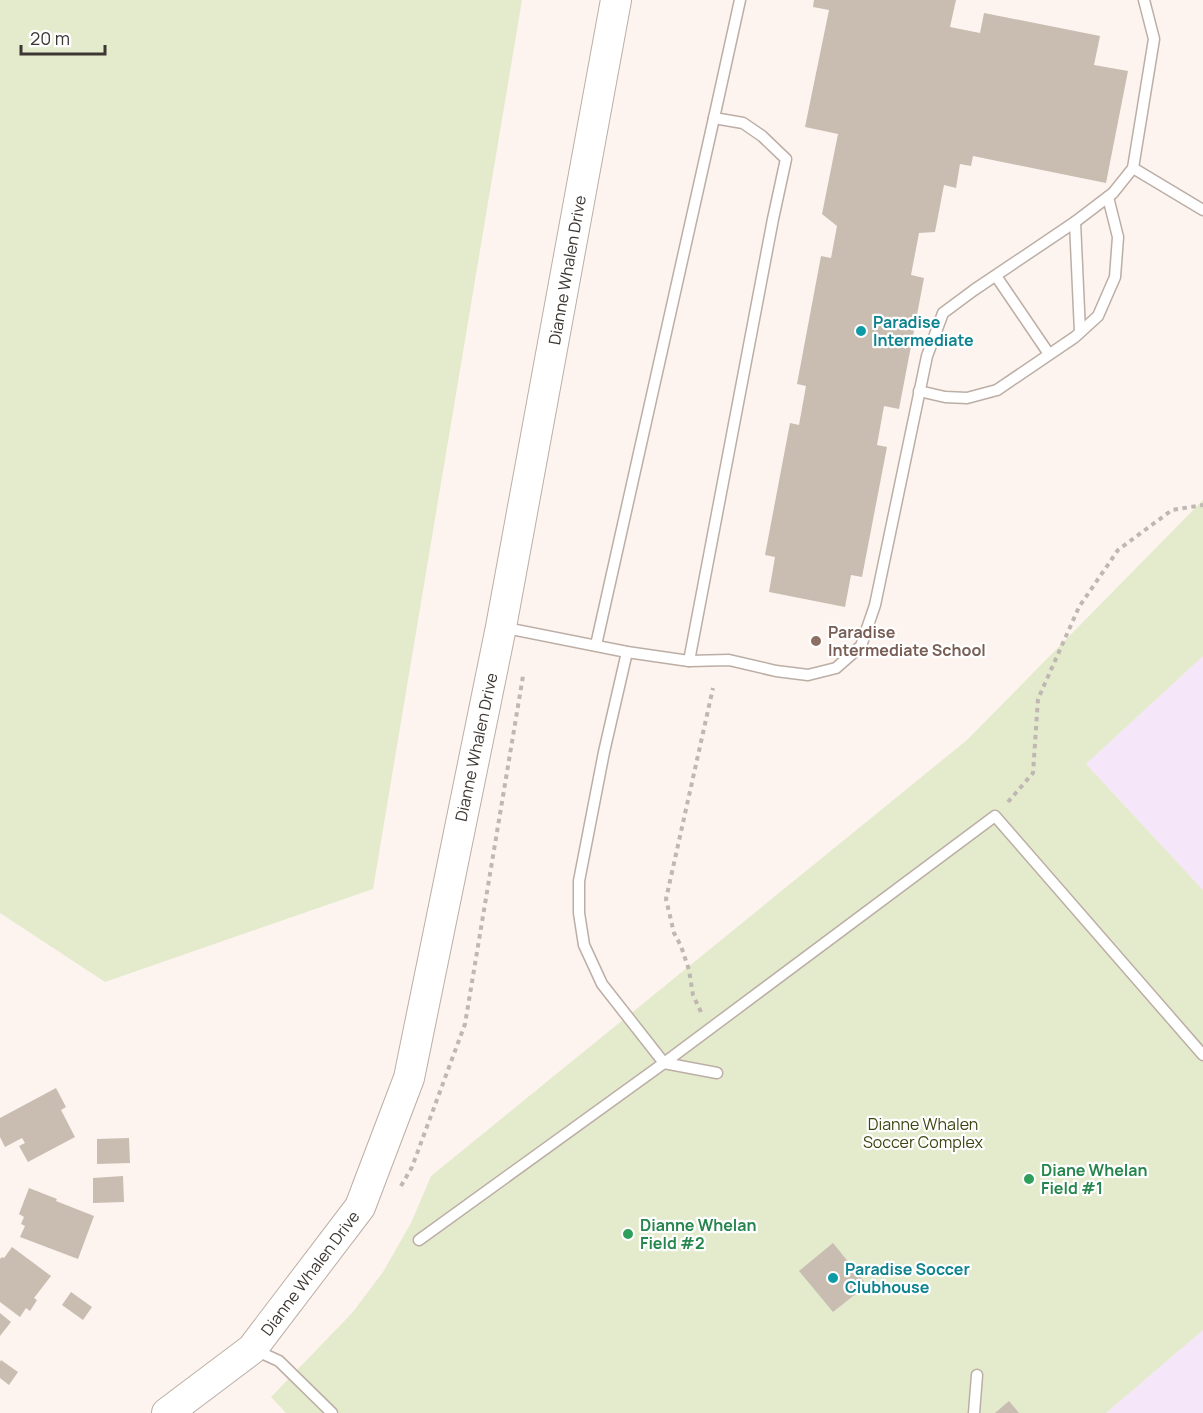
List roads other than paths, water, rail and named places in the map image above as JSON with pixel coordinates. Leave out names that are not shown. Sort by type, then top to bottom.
[{"type":"street","name":"Dianne Whalen Drive","points":[[167,1413],[252,1349],[360,1207],[409,1078],[501,627],[616,0]]},
{"type":"lane","points":[[596,645],[740,0]]},
{"type":"lane","points":[[501,627],[627,652],[689,661],[729,660],[808,675],[836,668],[861,646],[875,605],[927,356],[943,314],[1108,197],[1133,168],[1154,39],[1144,0]]},
{"type":"lane","points":[[689,661],[786,159],[762,136],[743,123],[714,118]]},
{"type":"lane","points":[[1133,168],[1203,210]]},
{"type":"lane","points":[[919,391],[945,397],[967,398],[997,390],[1080,332],[1098,316],[1115,277],[1118,237],[1108,197]]},
{"type":"lane","points":[[1075,222],[1080,332]]},
{"type":"lane","points":[[996,276],[1049,354]]},
{"type":"lane","points":[[627,652],[604,752],[579,880],[579,913],[584,945],[602,984],[664,1063],[717,1073]]},
{"type":"lane","points":[[419,1240],[664,1063],[995,816],[1203,1055]]},
{"type":"lane","points":[[252,1349],[279,1361],[332,1413]]},
{"type":"lane","points":[[974,1413],[977,1375]]},
{"type":"place","name":"Paradise Intermediate","points":[[861,331]]},
{"type":"place","name":"Paradise Intermediate School","points":[[816,641]]},
{"type":"place","name":"Diane Whelan Field #1","points":[[1029,1179]]},
{"type":"place","name":"Dianne Whelan Field #2","points":[[628,1234]]},
{"type":"place","name":"Paradise Soccer Clubhouse","points":[[833,1278]]},
{"type":"park label","name":"Dianne Whalen Soccer Complex","points":[[923,1133]]}]
